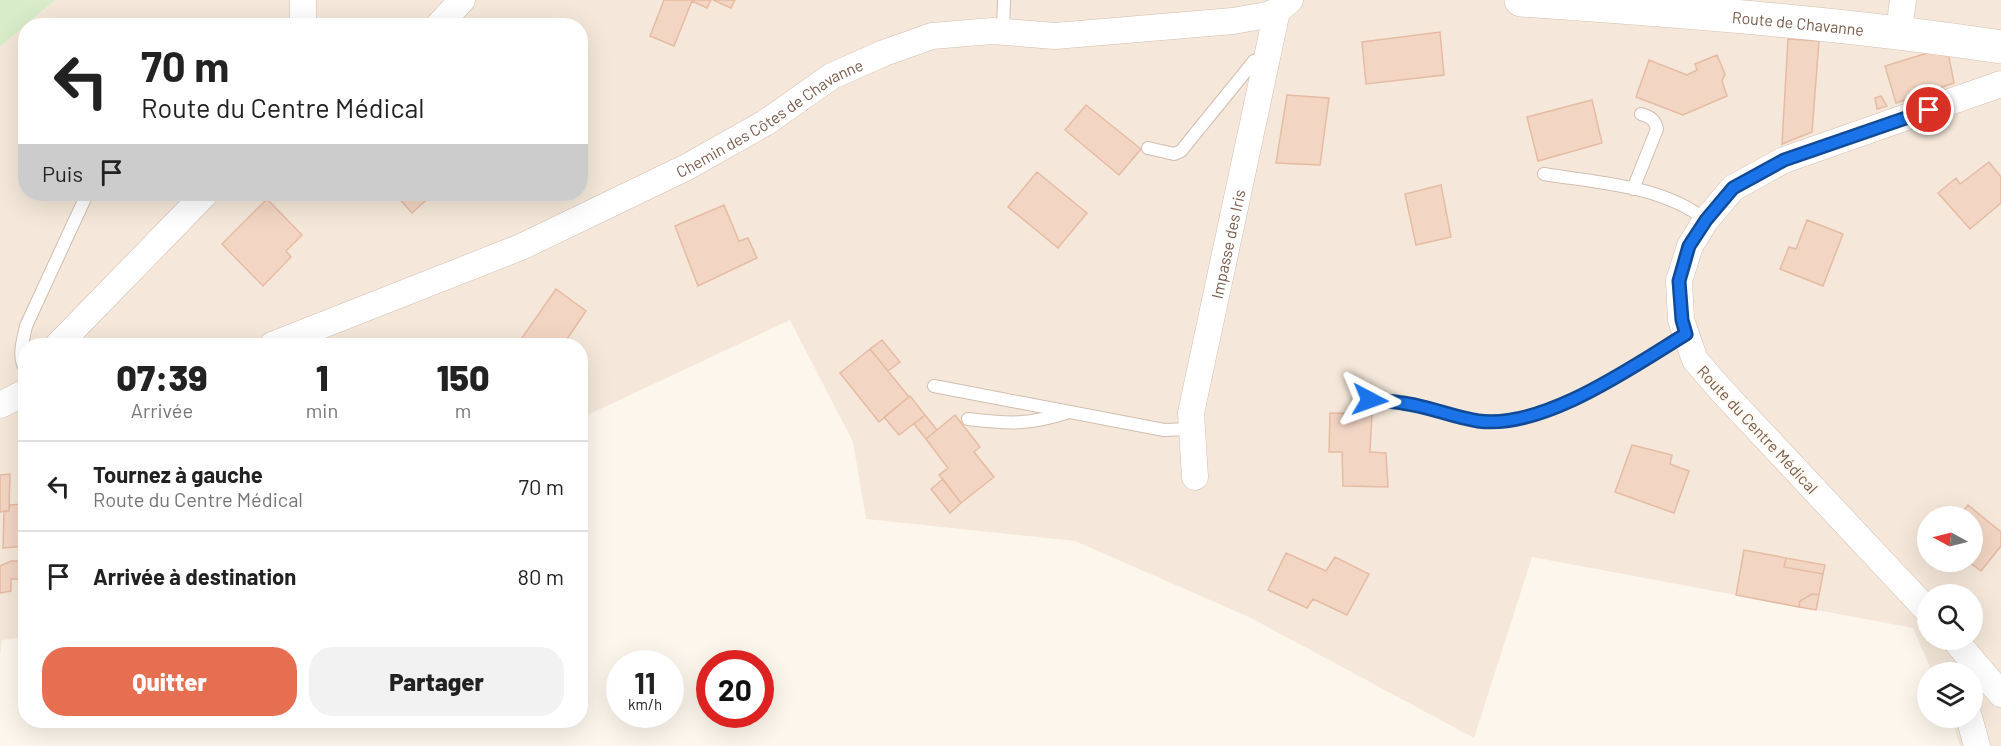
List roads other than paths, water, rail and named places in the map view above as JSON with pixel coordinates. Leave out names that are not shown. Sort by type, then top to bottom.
[{"type":"main road","name":"Route de Chavanne","points":[[1521,0],[1901,16],[2001,47]]},
{"type":"street","points":[[303,0],[303,18]]},
{"type":"street","points":[[445,18],[462,0]]},
{"type":"street","name":"Chemin des Côtes de Chavanne","points":[[290,338],[521,247],[687,167],[765,123],[832,76],[884,53],[932,36],[992,31],[1055,36],[1233,21],[1267,15],[1283,5]]},
{"type":"street","name":"Impasse des Iris","points":[[1195,477],[1191,413],[1267,57],[1283,5]]},
{"type":"street","name":"Route du Centre Médical","points":[[1917,599],[1695,360],[1682,320],[1679,281],[1689,246],[1706,220],[1733,188],[1784,160],[2001,84]]},
{"type":"street","points":[[65,338],[198,201]]},
{"type":"street","points":[[0,405],[18,396]]},
{"type":"street","points":[[1964,650],[2001,694]]},
{"type":"street","points":[[1972,728],[1977,746]]},
{"type":"lane","points":[[1003,32],[1004,0]]},
{"type":"lane","points":[[1148,148],[1174,154],[1181,151],[1254,61],[1267,57]]},
{"type":"lane","points":[[1633,189],[1657,129],[1655,122],[1649,116],[1641,114]]},
{"type":"lane","points":[[1544,174],[1633,189],[1664,197],[1694,211],[1706,220]]},
{"type":"lane","points":[[23,338],[26,326],[84,201]]},
{"type":"lane","points":[[1370,400],[1403,403],[1479,421],[1508,422],[1549,411],[1686,334]]},
{"type":"lane","points":[[934,386],[1164,430],[1192,429]]},
{"type":"lane","points":[[968,419],[1016,424],[1038,421],[1070,412]]}]
